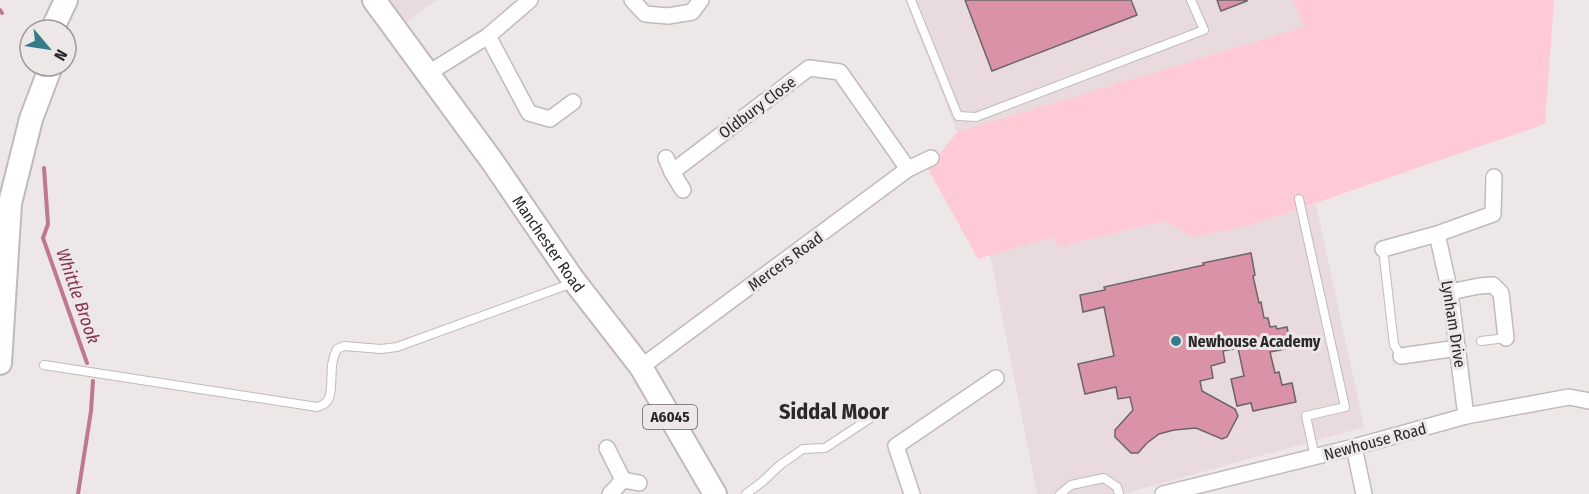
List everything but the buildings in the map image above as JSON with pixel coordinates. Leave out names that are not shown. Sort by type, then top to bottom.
[{"type":"main road","points":[[58,18],[66,0]]},
{"type":"main road","points":[[71,18],[79,0]]},
{"type":"main road","name":"Manchester Road","points":[[374,0],[492,161],[573,281],[641,367],[716,494]]},
{"type":"main road","points":[[32,78],[32,119]]},
{"type":"main road","points":[[0,363],[10,203],[32,119],[47,78]]},
{"type":"street","points":[[427,74],[488,36],[530,0]]},
{"type":"street","points":[[632,0],[645,14],[668,16],[692,12],[701,0]]},
{"type":"street","points":[[488,36],[529,113],[550,119],[573,102]]},
{"type":"street","name":"Oldbury Close","points":[[682,190],[669,165],[809,68],[840,72],[908,169]]},
{"type":"street","name":"Mercers Road","points":[[641,367],[908,169],[931,158]]},
{"type":"street","points":[[1383,249],[1437,234],[1493,214],[1494,177]]},
{"type":"street","name":"Lynham Drive","points":[[1437,234],[1450,292],[1467,416]]},
{"type":"street","points":[[1450,292],[1494,285],[1501,293],[1506,338]]},
{"type":"street","points":[[1401,356],[1458,348]]},
{"type":"street","points":[[912,494],[896,446],[996,378]]},
{"type":"street","name":"Newhouse Road","points":[[1163,494],[1354,447],[1467,416],[1569,397],[1589,401]]},
{"type":"street","points":[[1354,447],[1364,494]]},
{"type":"street","points":[[607,448],[623,480]]},
{"type":"street","points":[[623,480],[639,483]]},
{"type":"street","points":[[610,494],[623,480]]},
{"type":"lane","points":[[911,0],[958,116],[976,117],[1204,30],[1191,0]]},
{"type":"lane","points":[[1299,199],[1345,407],[1306,416],[1315,457]]},
{"type":"lane","points":[[1383,249],[1394,345],[1401,356]]},
{"type":"lane","points":[[44,365],[317,407],[323,405],[328,399],[333,356],[337,349],[344,346],[381,349],[397,347],[573,281]]},
{"type":"lane","points":[[1481,341],[1506,338]]},
{"type":"lane","points":[[746,494],[803,448],[825,448],[872,417]]},
{"type":"lane","points":[[1060,494],[1071,485],[1104,478],[1117,487],[1119,494]]},
{"type":"shaded area","points":[[384,0],[437,0],[402,25]]},
{"type":"shaded area","points":[[905,0],[1293,0],[1305,27],[957,132]]},
{"type":"shaded area","points":[[1293,0],[1554,0],[1545,124],[1255,224],[1192,237],[1165,221],[1058,247],[1052,237],[978,259],[928,169],[957,132],[1304,27]]},
{"type":"shaded area","name":"Newhouse Academy","points":[[1316,204],[1364,427],[1123,494],[1037,494],[990,255],[1052,237],[1058,247],[1165,221],[1255,224]]},
{"type":"waterway","name":"Whittle Brook","points":[[44,168],[48,224],[43,238],[87,363]]},
{"type":"waterway","name":"Whittle Brook","points":[[78,494],[91,411],[93,381]]},
{"type":"place","name":"Newhouse Academy","points":[[1176,341]]},
{"type":"district","name":"Siddal Moor","points":[[834,411]]}]
